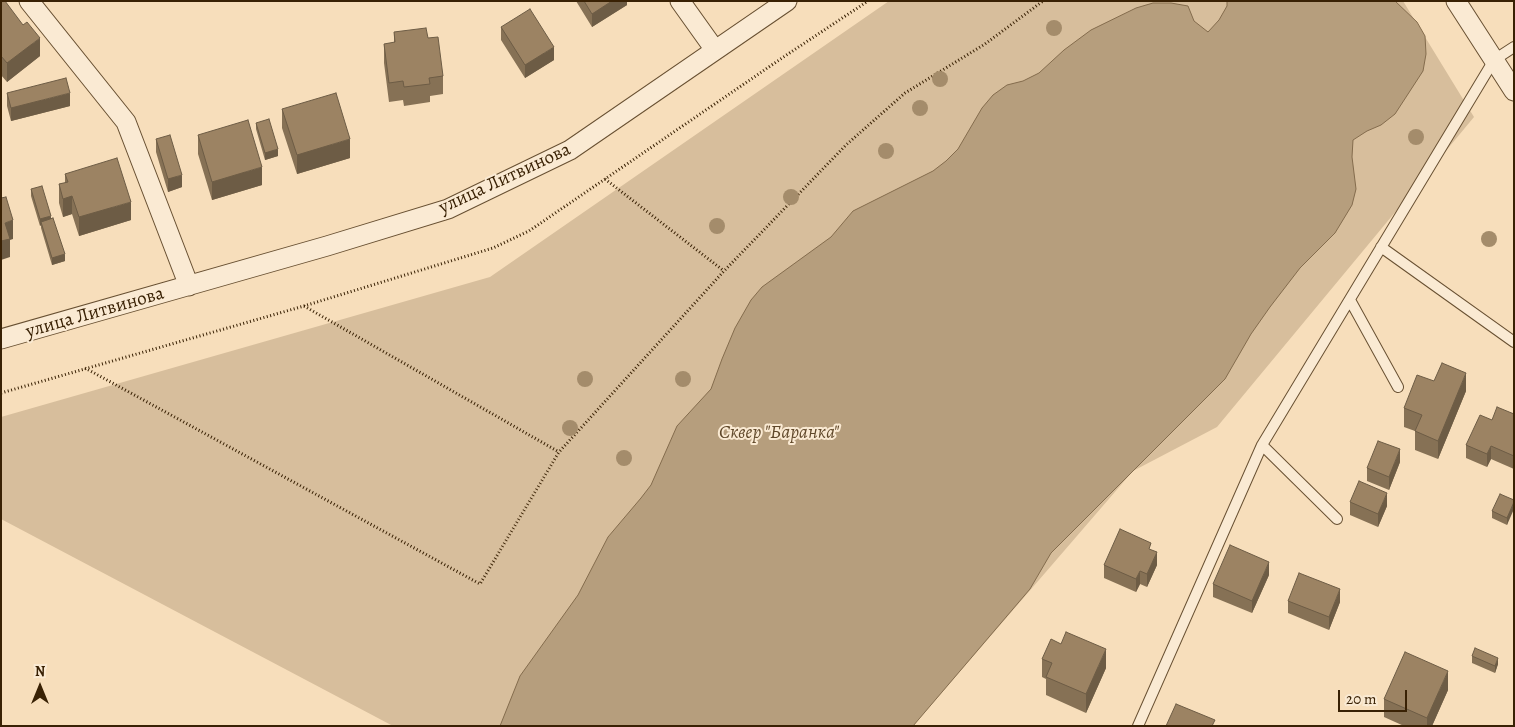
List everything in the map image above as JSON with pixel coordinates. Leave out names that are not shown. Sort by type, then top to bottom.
[{"type":"street","name":"улица Литвинова","points":[[29,1],[126,122],[189,286]]},
{"type":"street","points":[[680,1],[715,50]]},
{"type":"street","name":"улица Литвинова","points":[[1,339],[327,246],[448,209],[570,150],[787,1]]},
{"type":"street","points":[[1456,1],[1514,91]]},
{"type":"lane","points":[[1138,726],[1262,445],[1494,60],[1514,47]]},
{"type":"lane","points":[[1381,247],[1514,342]]},
{"type":"lane","points":[[1350,300],[1398,387]]},
{"type":"lane","points":[[1262,445],[1337,519]]},
{"type":"path","points":[[85,368],[480,584],[560,452],[724,271],[846,145],[905,94],[985,44],[1043,1]]},
{"type":"path","points":[[604,179],[724,271]]},
{"type":"path","points":[[304,306],[560,452]]},
{"type":"green space","name":"Сквер \"Баранка\"","points":[[889,1],[1403,1],[1474,117],[1217,427],[1133,471],[913,726],[393,726],[1,519],[1,417],[490,277]]},
{"type":"shaded area","points":[[1227,1],[1395,1],[1417,22],[1425,36],[1426,54],[1423,71],[1395,114],[1381,125],[1353,140],[1352,157],[1356,189],[1352,205],[1335,233],[1300,268],[1270,307],[1251,334],[1225,379],[1051,553],[1030,589],[913,726],[500,726],[520,676],[578,595],[608,537],[651,485],[677,426],[711,389],[735,328],[751,300],[762,287],[831,237],[853,211],[933,171],[946,161],[958,149],[982,108],[993,95],[1007,85],[1023,81],[1039,73],[1064,50],[1091,30],[1136,8],[1153,3],[1171,3],[1188,6],[1194,21],[1208,32],[1219,20],[1227,6]]},
{"type":"building","points":[[1,1],[5,1],[23,25],[27,22],[40,38],[7,63],[1,56]]},
{"type":"building","points":[[584,1],[612,1],[592,14]]},
{"type":"building","points":[[530,9],[554,47],[525,65],[501,27]]},
{"type":"building","points":[[426,28],[428,38],[438,37],[443,76],[429,78],[430,84],[404,87],[403,81],[389,83],[384,44],[395,42],[394,32]]},
{"type":"building","points":[[66,78],[70,93],[11,108],[7,93]]},
{"type":"building","points":[[336,93],[350,139],[297,155],[282,109]]},
{"type":"building","points":[[269,119],[278,149],[265,153],[256,123]]},
{"type":"building","points":[[248,120],[262,167],[212,182],[198,135]]},
{"type":"building","points":[[170,135],[182,175],[168,179],[156,139]]},
{"type":"building","points":[[117,158],[131,202],[79,217],[72,196],[63,199],[59,184],[68,182],[65,174]]},
{"type":"building","points":[[42,186],[51,216],[40,219],[31,189]]},
{"type":"building","points":[[6,197],[13,220],[5,223],[10,239],[1,241],[1,198]]},
{"type":"building","points":[[53,218],[65,254],[52,258],[41,222]]},
{"type":"building","points":[[1442,363],[1466,373],[1438,441],[1415,431],[1422,415],[1404,408],[1417,375],[1434,381]]},
{"type":"building","points":[[1497,407],[1514,414],[1514,456],[1491,446],[1487,454],[1466,445],[1480,415],[1492,420]]},
{"type":"building","points":[[1378,441],[1400,449],[1389,477],[1367,468]]},
{"type":"building","points":[[1359,481],[1387,493],[1378,514],[1350,502]]},
{"type":"building","points":[[1500,494],[1514,500],[1507,518],[1492,511]]},
{"type":"building","points":[[1120,529],[1151,543],[1149,549],[1157,552],[1147,574],[1140,571],[1136,579],[1104,565]]},
{"type":"building","points":[[1230,545],[1269,562],[1252,601],[1213,584]]},
{"type":"building","points":[[1299,573],[1340,589],[1329,617],[1288,601]]},
{"type":"building","points":[[1066,632],[1106,649],[1086,694],[1046,677],[1052,663],[1042,659],[1051,639],[1061,644]]},
{"type":"building","points":[[1475,648],[1498,658],[1495,666],[1472,656]]},
{"type":"building","points":[[1405,652],[1448,671],[1427,718],[1384,699]]},
{"type":"building","points":[[1176,704],[1215,720],[1212,726],[1166,726]]}]
